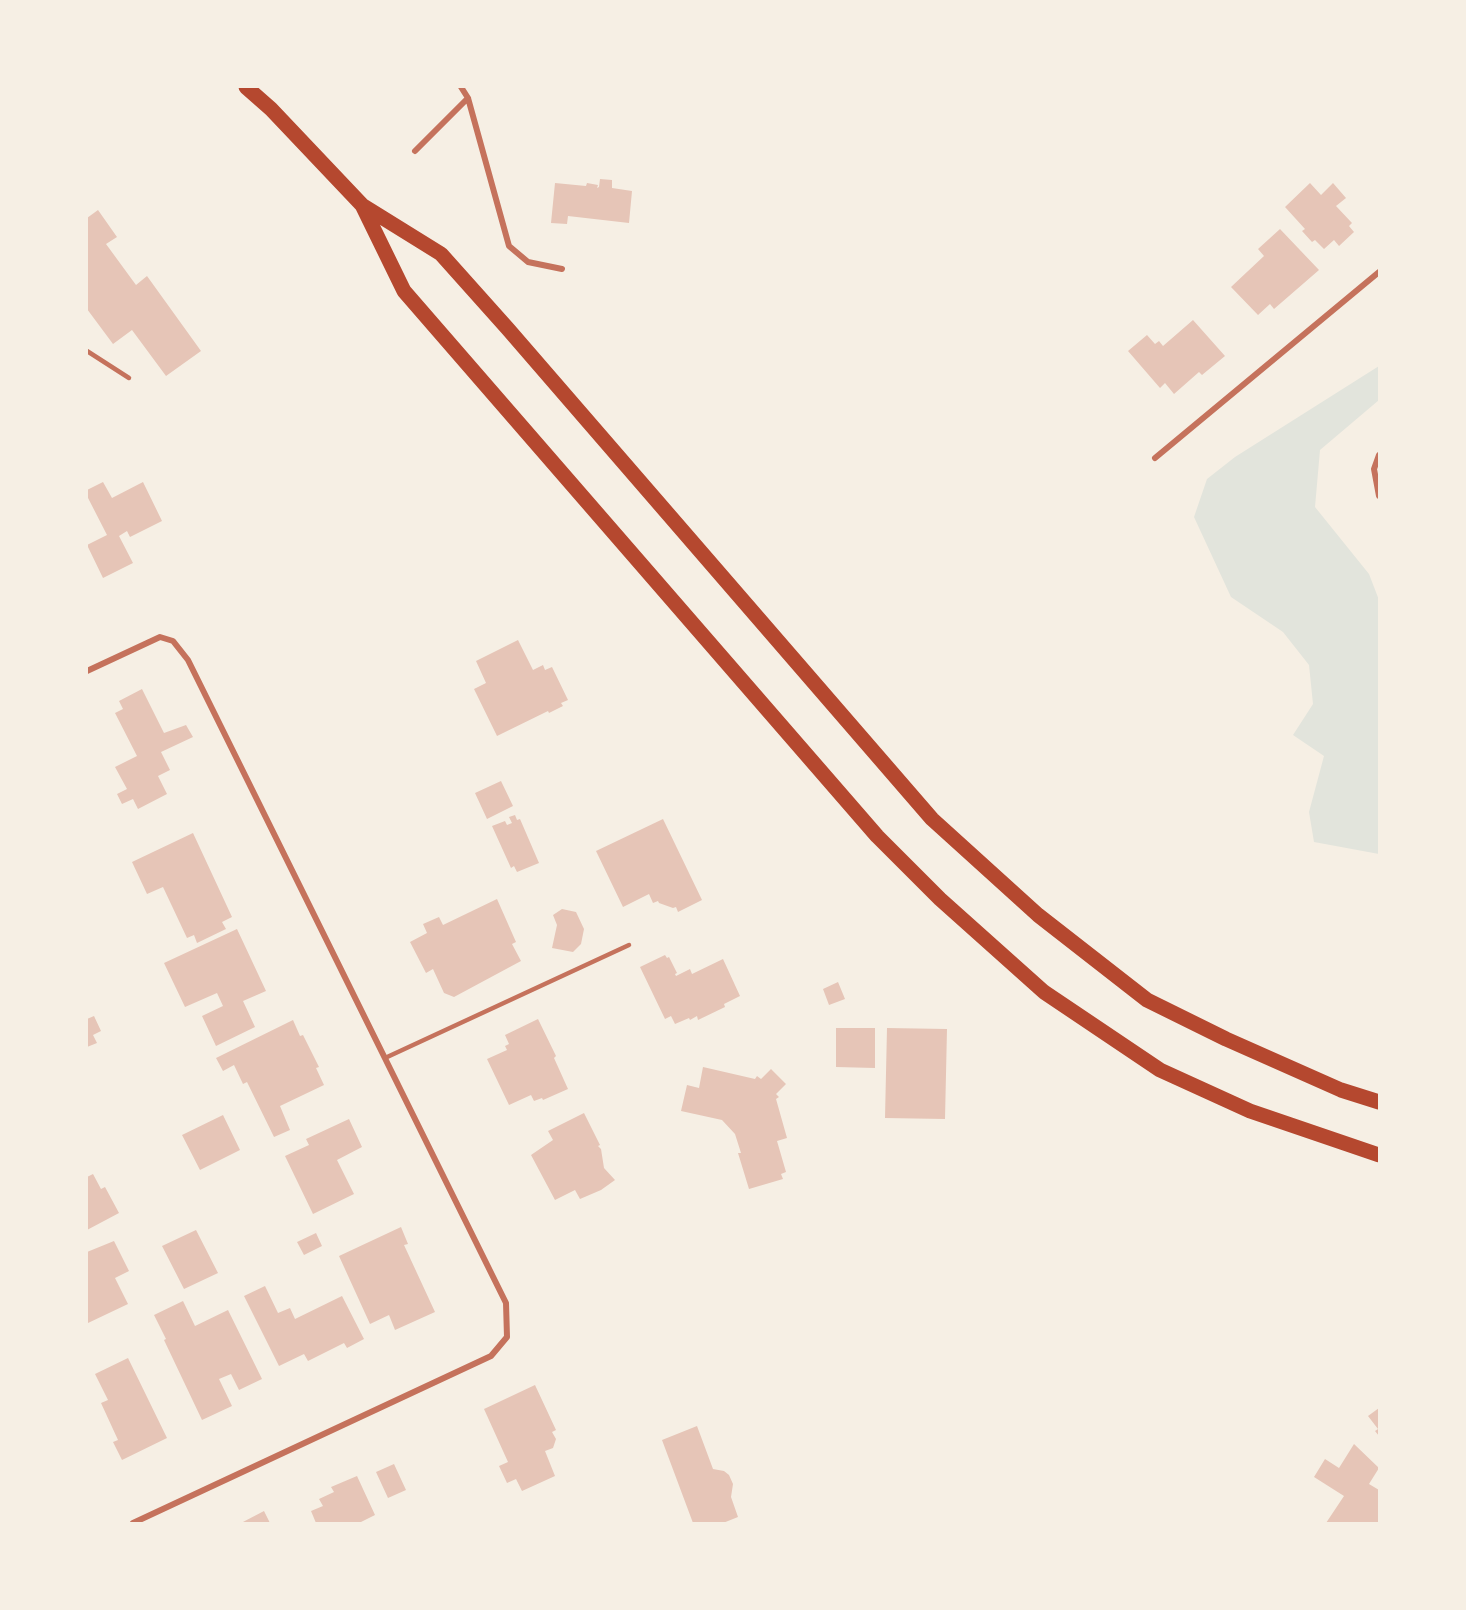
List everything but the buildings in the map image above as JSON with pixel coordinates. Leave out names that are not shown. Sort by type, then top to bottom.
[{"type":"main road","points":[[246,87],[271,109],[362,205],[441,254],[932,819],[1038,915],[1147,1000],[1226,1039],[1341,1090],[1379,1102]]},
{"type":"main road","points":[[362,205],[404,291],[877,836],[940,900],[1044,992],[1160,1070],[1250,1111],[1379,1155]]},
{"type":"street","points":[[461,87],[468,98],[509,246],[528,262],[562,269]]},
{"type":"street","points":[[415,151],[468,98]]},
{"type":"street","points":[[1155,458],[1379,272]]},
{"type":"street","points":[[1379,455],[1374,469],[1379,496]]},
{"type":"street","points":[[87,671],[160,637],[173,641],[188,660],[506,1303],[507,1337],[490,1356],[133,1523]]},
{"type":"lane","points":[[87,351],[129,378]]},
{"type":"lane","points":[[385,1058],[629,945]]},
{"type":"shaded area","points":[[1379,366],[1379,400],[1320,450],[1315,507],[1369,574],[1379,600],[1379,854],[1314,842],[1309,812],[1324,756],[1293,735],[1313,704],[1309,665],[1283,632],[1231,597],[1194,517],[1207,479],[1235,457]]}]
